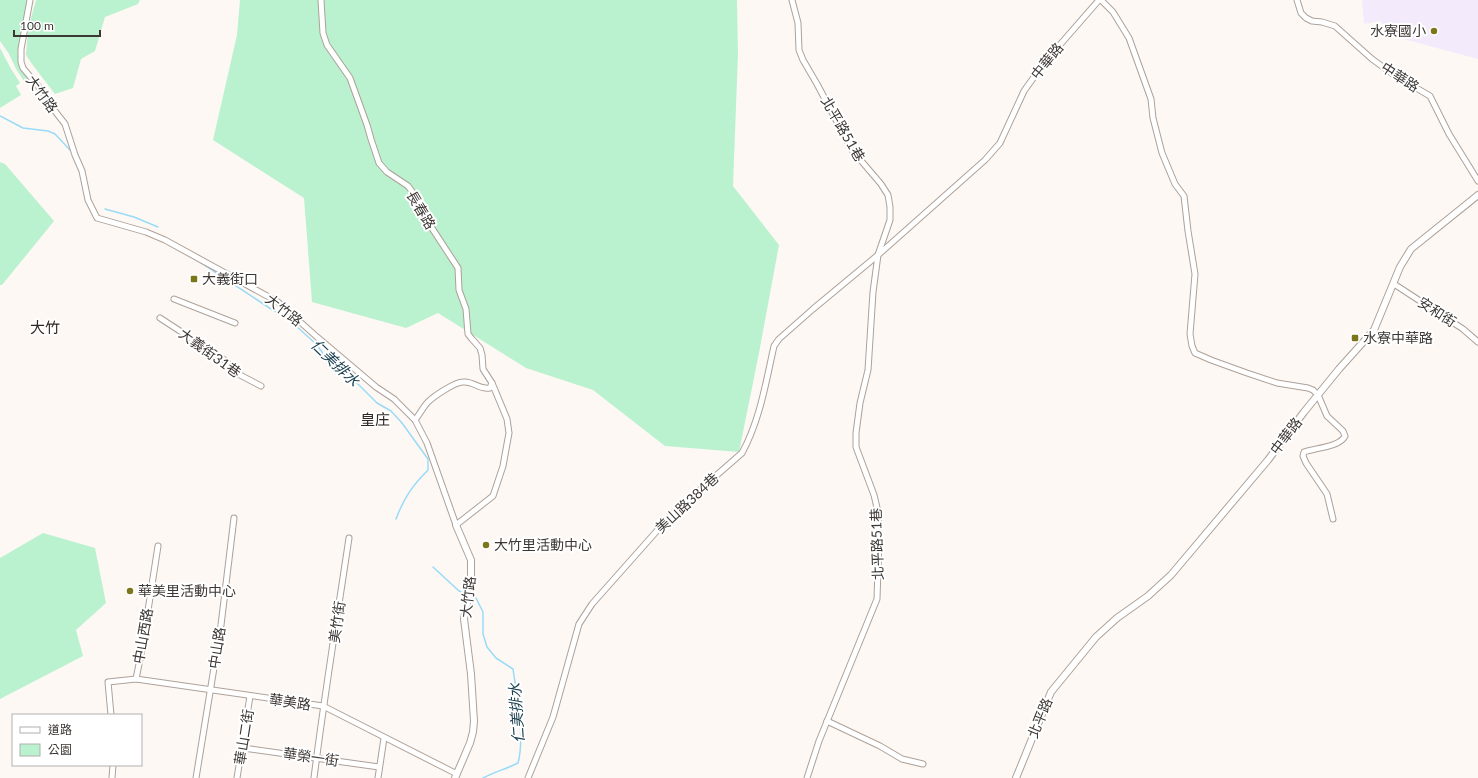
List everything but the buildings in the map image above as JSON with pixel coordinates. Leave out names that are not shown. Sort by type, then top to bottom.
[{"type":"street","name":"大竹路","points":[[30,0],[21,49],[21,62],[23,68],[43,92],[51,106],[65,124],[75,156],[82,171],[88,200],[97,218],[146,232],[166,240],[278,302],[316,337],[376,387],[394,399],[415,420],[427,443],[456,526],[471,560],[471,583],[464,618],[471,674],[474,721],[473,732],[456,776]]},
{"type":"street","name":"長春路","points":[[321,0],[323,33],[327,45],[350,78],[380,163],[387,172],[408,186],[416,197],[428,222],[458,268],[459,290],[466,309],[468,334],[480,348],[483,369],[492,382],[507,419],[509,433],[503,466],[493,496],[456,526]]},
{"type":"street","name":"北平路51巷","points":[[792,0],[798,23],[799,50],[803,60],[852,150],[881,184],[888,195],[890,220],[878,255],[873,292],[868,370],[860,403],[856,433],[856,447],[874,495],[878,512],[879,538],[877,599],[827,721],[807,778]]},
{"type":"street","points":[[1100,0],[1113,12],[1129,38],[1151,99],[1153,118],[1162,153],[1175,184],[1184,196],[1195,274],[1190,334],[1195,353],[1211,360],[1277,382],[1308,388],[1318,395],[1327,416],[1343,431],[1345,436],[1344,440],[1334,445],[1312,449],[1304,452],[1303,456],[1306,464],[1328,494],[1333,519]]},
{"type":"street","name":"中華路","points":[[878,255],[985,160],[1000,143],[1024,91],[1044,63],[1100,0]]},
{"type":"street","name":"中華路","points":[[1297,0],[1301,13],[1306,18],[1312,21],[1335,26],[1372,59],[1394,75],[1430,96],[1449,134],[1478,181]]},
{"type":"street","name":"中華路","points":[[1073,664],[1096,636],[1117,618],[1148,596],[1171,575],[1268,460],[1318,395],[1374,330],[1403,262],[1411,249],[1478,195]]},
{"type":"street","name":"美山路384巷","points":[[528,778],[553,717],[579,624],[592,604],[671,515],[742,453],[758,415],[774,346],[779,339],[878,255]]},
{"type":"street","name":"安和街","points":[[1394,284],[1463,329],[1478,342]]},
{"type":"street","points":[[174,299],[235,323]]},
{"type":"street","name":"大義街31巷","points":[[160,318],[226,360],[240,375],[261,386]]},
{"type":"street","points":[[415,420],[429,401],[454,384],[463,382],[474,384],[484,389],[490,388],[492,382]]},
{"type":"street","name":"中山路","points":[[196,778],[221,625],[234,518]]},
{"type":"street","name":"美竹街","points":[[314,778],[323,706],[350,538]]},
{"type":"street","name":"中山西路","points":[[136,679],[158,546]]},
{"type":"street","name":"北平路","points":[[1016,778],[1051,692],[1073,664]]},
{"type":"street","name":"華美路","points":[[111,714],[108,682],[136,679],[323,706],[456,776]]},
{"type":"street","name":"華山二街","points":[[237,778],[243,748],[250,696]]},
{"type":"street","points":[[827,721],[880,746],[902,759],[923,764]]},
{"type":"street","points":[[378,778],[384,738]]},
{"type":"street","name":"華榮一街","points":[[243,748],[380,767]]},
{"type":"street","points":[[112,766],[112,778]]},
{"type":"shaded area","name":"水寮國小","points":[[1362,0],[1478,0],[1478,59],[1407,40],[1386,28],[1380,21],[1364,24]]},
{"type":"green space","points":[[0,0],[27,0],[19,56],[20,62],[37,82],[33,86],[29,79],[24,81],[0,41]]},
{"type":"green space","points":[[36,0],[140,0],[138,4],[105,17],[95,51],[81,59],[73,88],[55,94],[26,55],[28,29]]},
{"type":"green space","points":[[240,0],[737,0],[738,54],[733,186],[779,245],[739,452],[665,446],[593,390],[526,368],[438,313],[406,328],[312,302],[304,198],[213,140],[237,35]]},
{"type":"green space","points":[[0,48],[20,83],[16,86],[21,95],[0,108]]},
{"type":"green space","points":[[0,162],[5,164],[54,221],[2,285],[0,285]]},
{"type":"green space","points":[[43,533],[95,548],[106,603],[76,630],[83,656],[0,699],[0,558]]},
{"type":"waterway","name":"仁美排水","points":[[0,116],[23,128],[48,131],[55,134],[70,150]]},
{"type":"waterway","name":"仁美排水","points":[[105,209],[134,217],[158,227]]},
{"type":"waterway","name":"仁美排水","points":[[200,262],[274,311],[285,316],[316,344],[327,359],[359,385],[377,403],[391,411],[402,423],[428,459],[428,470],[417,481],[409,493],[396,519]]},
{"type":"waterway","name":"仁美排水","points":[[433,567],[459,591],[467,595]]},
{"type":"waterway","name":"仁美排水","points":[[470,596],[476,598],[483,612],[483,634],[487,647],[496,658],[513,669],[521,729],[518,763],[483,778]]},
{"type":"place","name":"水寮國小","points":[[1434,31]]},
{"type":"place","name":"大義街口","points":[[194,279]]},
{"type":"place","name":"水寮中華路","points":[[1355,338]]},
{"type":"place","name":"大竹里活動中心","points":[[486,545]]},
{"type":"place","name":"華美里活動中心","points":[[130,591]]},
{"type":"district","name":"大竹","points":[[45,328]]},
{"type":"district","name":"皇庄","points":[[375,420]]}]
